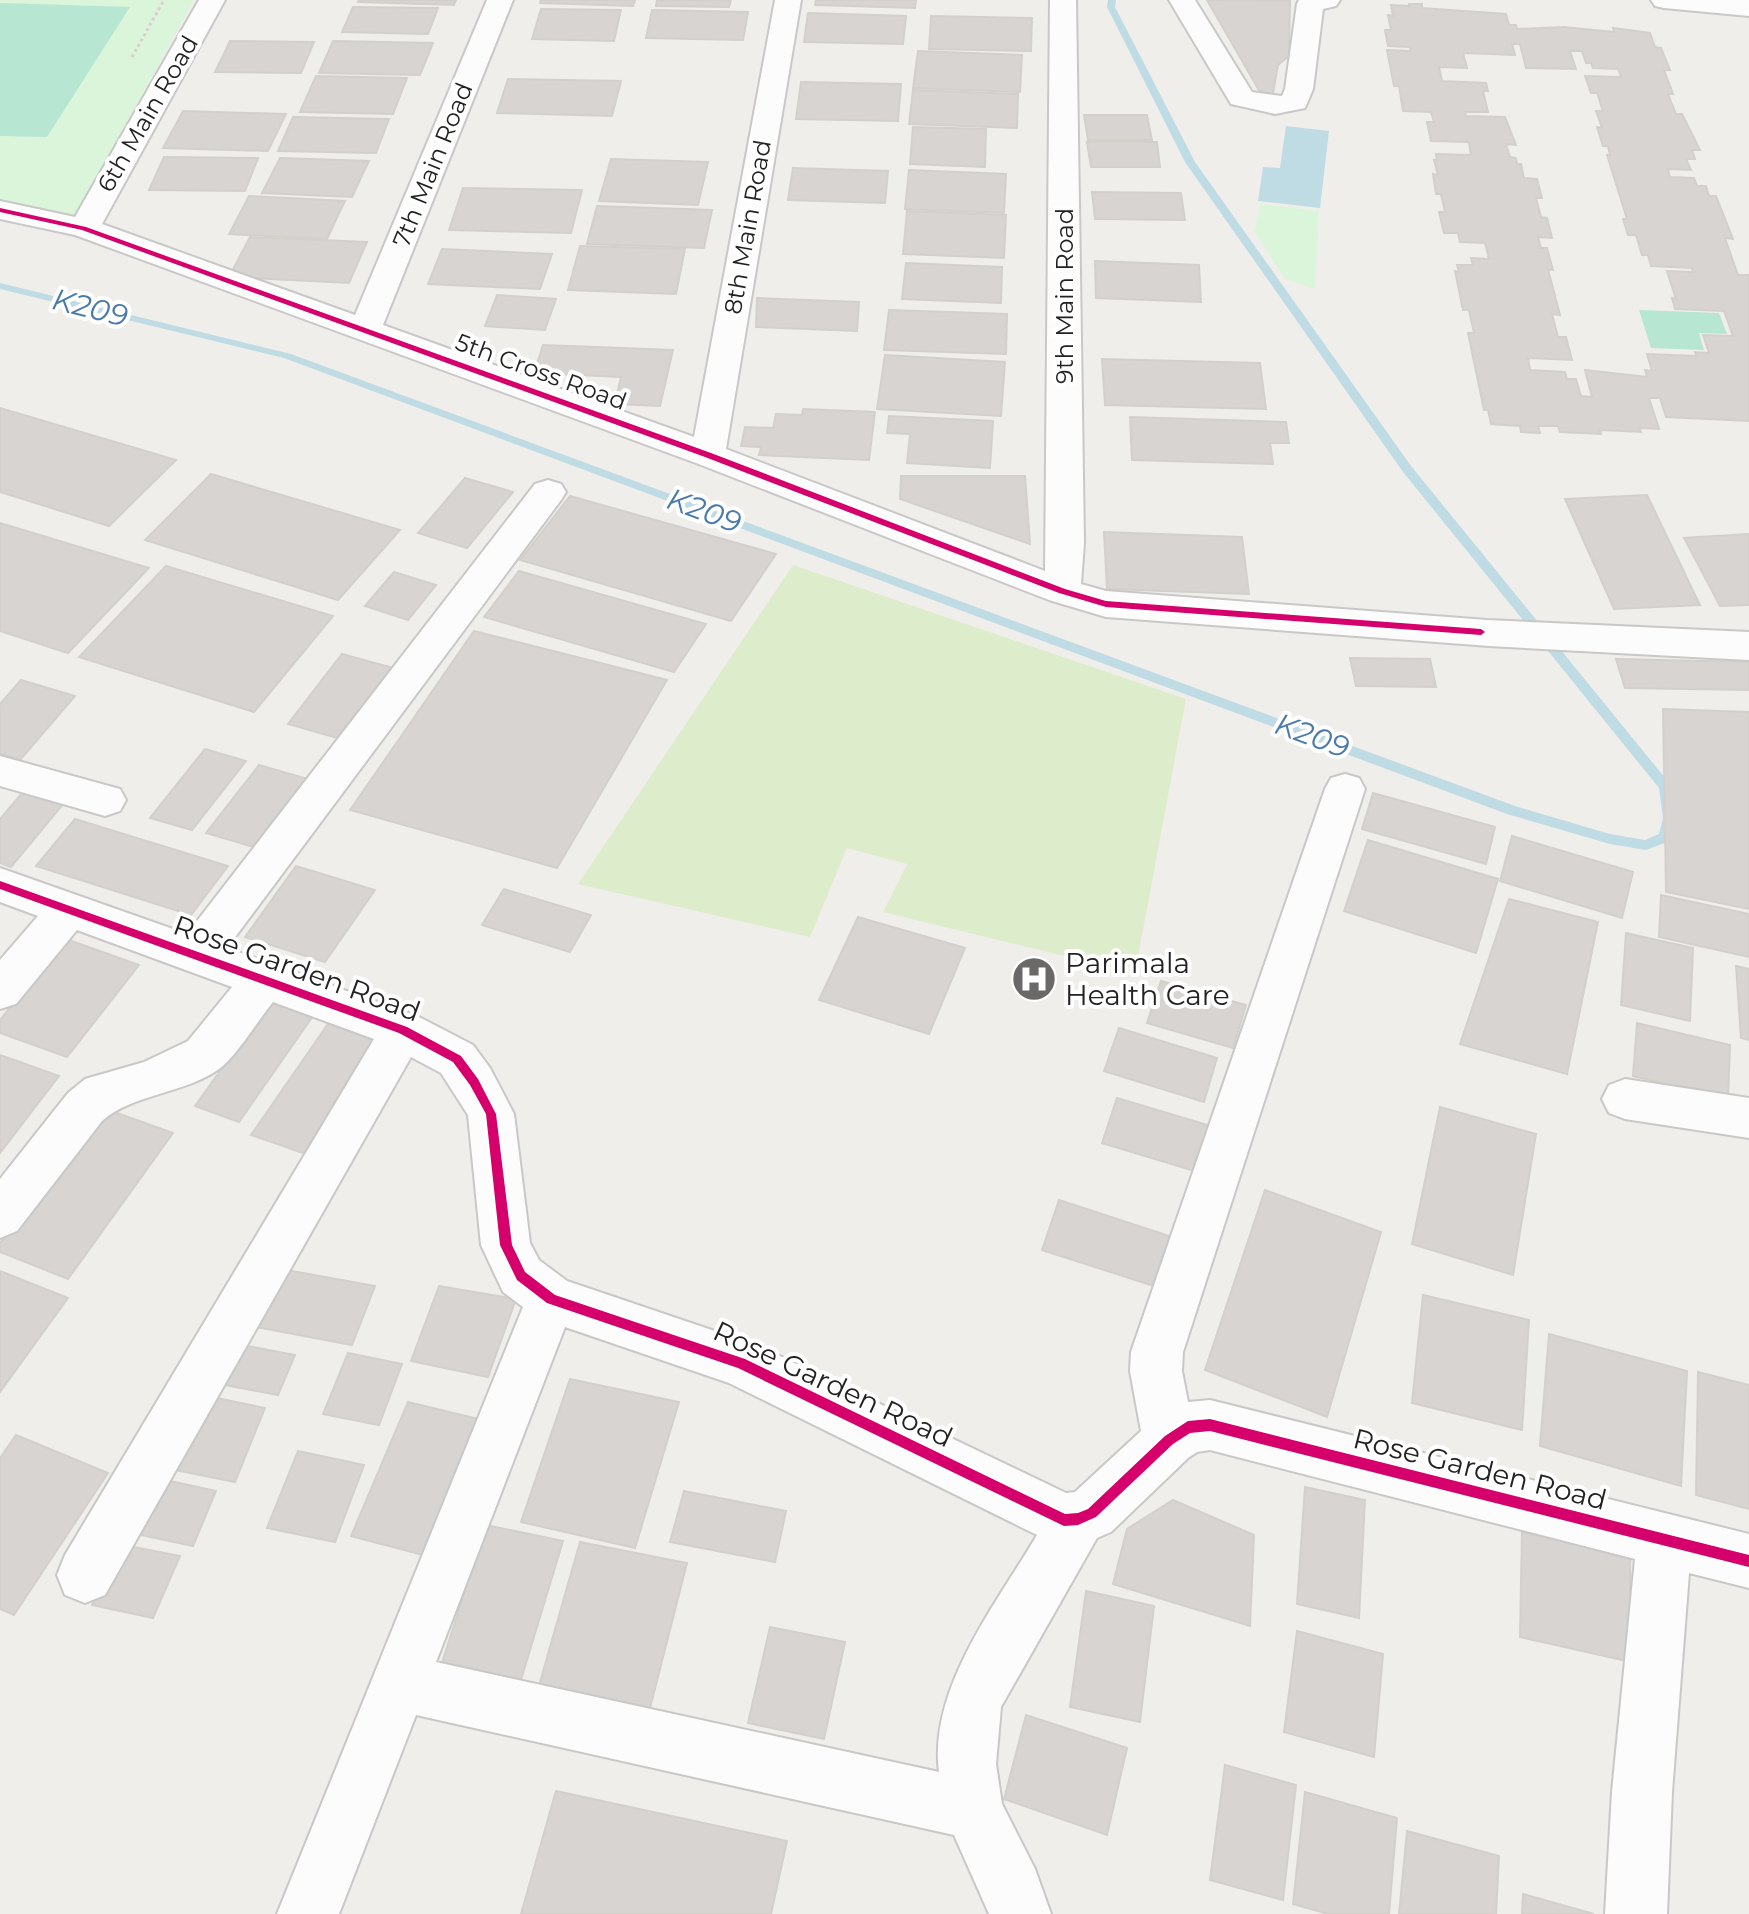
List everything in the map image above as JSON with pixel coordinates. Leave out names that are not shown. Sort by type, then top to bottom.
[{"type":"street","name":"6th Main Road","points":[[84,228],[212,0]]},
{"type":"street","name":"7th Main Road","points":[[365,329],[500,0]]},
{"type":"street","name":"8th Main Road","points":[[708,455],[788,0]]},
{"type":"street","name":"9th Main Road","points":[[1062,591],[1066,543],[1063,0]]},
{"type":"street","points":[[1182,0],[1241,98],[1259,104],[1286,106],[1295,102],[1299,89],[1310,4],[1327,0]]},
{"type":"street","points":[[1664,0],[1749,8]]},
{"type":"street","name":"5th Cross Road","points":[[0,210],[84,228],[708,455],[1062,591],[1106,604],[1485,633],[1749,646]]},
{"type":"street","points":[[196,956],[548,492]]},
{"type":"street","points":[[0,771],[105,800]]},
{"type":"street","points":[[1169,1440],[1156,1371],[1157,1352],[1345,789]]},
{"type":"street","name":"Rose Garden Road","points":[[0,885],[403,1030],[457,1059],[491,1114],[506,1245],[521,1276],[551,1299],[741,1363],[1064,1520],[1078,1519],[1092,1513],[1169,1440],[1188,1427],[1210,1425],[1749,1561]]},
{"type":"street","points":[[0,991],[69,910]]},
{"type":"street","points":[[0,1216],[85,1107],[101,1093],[153,1079],[204,1055],[264,980]]},
{"type":"street","points":[[85,1575],[403,1030]]},
{"type":"street","points":[[1625,1099],[1749,1118]]},
{"type":"street","points":[[308,1914],[551,1299]]},
{"type":"street","points":[[1020,1914],[1013,1891],[973,1809],[967,1764],[973,1703],[1000,1650],[1078,1519]]},
{"type":"street","points":[[1636,1914],[1642,1792],[1664,1541]]},
{"type":"street","points":[[398,1682],[973,1809]]},
{"type":"path","points":[[125,69],[164,0]]},
{"type":"green space","points":[[0,0],[194,0],[75,216],[0,200]]},
{"type":"green space","points":[[0,3],[130,7],[47,137],[0,136]]},
{"type":"green space","points":[[1260,204],[1319,211],[1315,289],[1285,279],[1255,232]]},
{"type":"green space","points":[[1639,310],[1719,313],[1727,334],[1699,333],[1704,350],[1651,348]]},
{"type":"green space","points":[[793,565],[1186,699],[1135,973],[883,912],[907,864],[847,848],[810,937],[578,884]]},
{"type":"water","points":[[1286,126],[1329,131],[1320,208],[1258,201],[1263,167],[1280,168]]},
{"type":"building","points":[[359,0],[456,0],[454,5]]},
{"type":"building","points":[[541,0],[635,0],[633,6],[540,3]]},
{"type":"building","points":[[657,0],[731,0],[729,7],[656,6]]},
{"type":"building","points":[[816,0],[916,0],[915,8],[815,5]]},
{"type":"building","points":[[1207,0],[1290,1],[1289,56],[1278,65],[1272,99],[1264,99]]},
{"type":"building","points":[[1422,4],[1422,8],[1506,14],[1509,25],[1516,25],[1517,29],[1564,27],[1614,32],[1613,28],[1650,33],[1655,47],[1661,48],[1670,70],[1664,70],[1673,94],[1668,94],[1676,114],[1682,114],[1700,150],[1692,150],[1695,159],[1686,159],[1691,170],[1668,169],[1670,177],[1694,178],[1697,186],[1706,186],[1709,196],[1716,196],[1733,239],[1725,238],[1738,275],[1749,275],[1749,421],[1666,417],[1660,398],[1649,398],[1659,429],[1639,428],[1641,432],[1600,430],[1601,434],[1560,432],[1558,426],[1538,426],[1540,433],[1521,432],[1520,426],[1491,424],[1488,410],[1484,410],[1468,333],[1474,333],[1469,310],[1463,310],[1455,271],[1459,272],[1457,265],[1473,265],[1471,258],[1489,259],[1485,243],[1460,242],[1458,233],[1444,233],[1439,212],[1445,212],[1441,194],[1436,194],[1433,174],[1438,175],[1434,160],[1437,160],[1436,154],[1471,155],[1469,142],[1431,141],[1427,122],[1434,122],[1431,112],[1403,111],[1399,86],[1394,86],[1387,50],[1411,51],[1410,47],[1388,46],[1385,30],[1391,30],[1388,15],[1393,16],[1391,5]],"holes":[[[1512,44],[1520,44],[1526,68],[1576,69],[1570,51],[1582,51],[1586,63],[1591,63],[1593,68],[1618,69],[1621,77],[1585,76],[1591,93],[1597,93],[1603,111],[1596,111],[1602,128],[1597,127],[1603,146],[1608,146],[1610,155],[1607,155],[1627,219],[1623,219],[1628,235],[1636,235],[1642,255],[1648,255],[1651,266],[1692,268],[1693,272],[1667,271],[1676,299],[1672,298],[1675,309],[1724,311],[1733,336],[1703,335],[1709,353],[1695,352],[1697,356],[1647,354],[1652,371],[1645,370],[1647,377],[1585,370],[1592,397],[1581,396],[1576,379],[1567,379],[1565,372],[1530,370],[1528,358],[1572,360],[1566,337],[1558,337],[1552,314],[1560,315],[1548,269],[1553,270],[1547,248],[1541,248],[1538,237],[1552,238],[1547,218],[1541,217],[1536,198],[1542,198],[1537,179],[1524,178],[1521,164],[1510,157],[1506,144],[1516,145],[1505,117],[1466,116],[1465,112],[1488,112],[1483,91],[1488,91],[1486,83],[1442,81],[1439,67],[1467,68],[1463,53],[1515,55]]]},
{"type":"building","points":[[353,7],[438,8],[428,34],[342,32]]},
{"type":"building","points":[[541,9],[621,10],[614,41],[532,39]]},
{"type":"building","points":[[652,10],[748,12],[743,40],[646,38]]},
{"type":"building","points":[[808,13],[906,16],[903,44],[804,42]]},
{"type":"building","points":[[931,16],[1032,18],[1031,51],[929,49]]},
{"type":"building","points":[[230,41],[314,42],[301,73],[215,72]]},
{"type":"building","points":[[333,41],[433,43],[420,75],[319,73]]},
{"type":"building","points":[[918,51],[1022,55],[1020,92],[913,88]]},
{"type":"building","points":[[316,76],[407,78],[393,114],[300,112]]},
{"type":"building","points":[[508,79],[621,81],[612,116],[497,113]]},
{"type":"building","points":[[801,82],[901,84],[898,121],[796,119]]},
{"type":"building","points":[[913,90],[1018,94],[1017,128],[909,124]]},
{"type":"building","points":[[183,111],[286,114],[268,151],[163,148]]},
{"type":"building","points":[[1084,115],[1147,115],[1152,140],[1088,140]]},
{"type":"building","points":[[293,117],[389,119],[376,153],[278,151]]},
{"type":"building","points":[[913,127],[986,129],[985,167],[910,164]]},
{"type":"building","points":[[1087,142],[1157,142],[1160,167],[1091,167]]},
{"type":"building","points":[[164,157],[258,158],[245,191],[149,190]]},
{"type":"building","points":[[280,158],[369,161],[352,197],[262,193]]},
{"type":"building","points":[[611,159],[708,162],[698,205],[599,201]]},
{"type":"building","points":[[793,168],[888,171],[885,203],[788,200]]},
{"type":"building","points":[[909,170],[1006,174],[1004,213],[905,209]]},
{"type":"building","points":[[463,188],[582,190],[571,233],[449,230]]},
{"type":"building","points":[[1092,192],[1181,193],[1185,220],[1095,219]]},
{"type":"building","points":[[249,196],[345,201],[327,239],[229,234]]},
{"type":"building","points":[[597,206],[712,210],[704,248],[587,244]]},
{"type":"building","points":[[907,211],[1006,215],[1004,258],[903,254]]},
{"type":"building","points":[[250,237],[367,242],[349,283],[229,277]]},
{"type":"building","points":[[580,246],[685,249],[676,294],[568,290]]},
{"type":"building","points":[[442,249],[552,254],[540,289],[428,284]]},
{"type":"building","points":[[1095,261],[1199,265],[1201,302],[1096,298]]},
{"type":"building","points":[[906,263],[1002,267],[1001,303],[902,299]]},
{"type":"building","points":[[497,295],[556,299],[545,330],[485,326]]},
{"type":"building","points":[[757,298],[859,302],[857,331],[756,327]]},
{"type":"building","points":[[889,310],[1007,314],[1006,354],[884,350]]},
{"type":"building","points":[[543,345],[673,350],[660,406],[615,404],[621,377],[534,373]]},
{"type":"building","points":[[885,355],[1005,362],[1001,416],[877,409]]},
{"type":"building","points":[[1102,359],[1260,363],[1266,409],[1105,405]]},
{"type":"building","points":[[0,408],[176,460],[109,526],[0,492]]},
{"type":"building","points":[[803,409],[875,412],[869,460],[759,455],[761,447],[741,446],[745,427],[773,428],[776,414],[802,415]]},
{"type":"building","points":[[889,416],[993,421],[990,468],[907,463],[910,434],[887,433]]},
{"type":"building","points":[[1130,417],[1286,422],[1289,443],[1270,443],[1273,464],[1132,460]]},
{"type":"building","points":[[211,474],[400,530],[338,600],[145,540]]},
{"type":"building","points":[[901,476],[1025,476],[1030,544],[900,499]]},
{"type":"building","points":[[465,478],[513,492],[467,548],[418,533]]},
{"type":"building","points":[[1647,495],[1700,605],[1614,609],[1565,499]]},
{"type":"building","points":[[570,496],[776,554],[731,621],[520,560]]},
{"type":"building","points":[[0,523],[149,568],[68,653],[0,631]]},
{"type":"building","points":[[1104,532],[1242,537],[1249,594],[1107,589]]},
{"type":"building","points":[[1749,534],[1749,605],[1720,606],[1684,538]]},
{"type":"building","points":[[166,566],[333,616],[254,712],[79,657]]},
{"type":"building","points":[[519,571],[706,624],[674,672],[484,617]]},
{"type":"building","points":[[394,572],[436,585],[408,620],[365,606]]},
{"type":"building","points":[[474,631],[667,680],[557,868],[350,810]]},
{"type":"building","points":[[342,654],[401,670],[348,741],[288,724]]},
{"type":"building","points":[[1350,658],[1430,659],[1436,687],[1356,686]]},
{"type":"building","points":[[1616,659],[1749,662],[1749,690],[1625,688]]},
{"type":"building","points":[[21,680],[75,696],[20,760],[0,754],[0,704]]},
{"type":"building","points":[[1663,709],[1749,712],[1749,909],[1666,892]]},
{"type":"building","points":[[205,749],[246,761],[192,830],[150,818]]},
{"type":"building","points":[[259,765],[308,779],[257,848],[206,833]]},
{"type":"building","points":[[29,785],[69,797],[11,867],[0,863],[0,819]]},
{"type":"building","points":[[1373,793],[1495,827],[1486,864],[1362,829]]},
{"type":"building","points":[[75,819],[228,866],[191,915],[36,866]]},
{"type":"building","points":[[1512,836],[1633,872],[1622,918],[1500,881]]},
{"type":"building","points":[[1368,840],[1498,879],[1476,953],[1344,911]]},
{"type":"building","points":[[296,866],[375,890],[325,962],[245,937]]},
{"type":"building","points":[[504,889],[591,915],[570,952],[482,925]]},
{"type":"building","points":[[1661,895],[1749,914],[1749,957],[1659,937]]},
{"type":"building","points":[[1509,899],[1598,922],[1567,1074],[1460,1044]]},
{"type":"building","points":[[858,917],[965,948],[929,1034],[819,1000]]},
{"type":"building","points":[[1626,933],[1693,948],[1690,1021],[1621,1005]]},
{"type":"building","points":[[66,939],[139,965],[67,1057],[0,1033],[0,1020]]},
{"type":"building","points":[[1736,966],[1749,969],[1749,1040],[1741,1038]]},
{"type":"building","points":[[1161,981],[1246,1005],[1233,1048],[1147,1023]]},
{"type":"building","points":[[270,1001],[313,1016],[239,1122],[195,1106]]},
{"type":"building","points":[[330,1021],[383,1038],[306,1154],[251,1135]]},
{"type":"building","points":[[1637,1023],[1730,1045],[1728,1099],[1633,1076]]},
{"type":"building","points":[[1119,1028],[1217,1058],[1204,1102],[1104,1071]]},
{"type":"building","points":[[0,1055],[59,1076],[0,1153]]},
{"type":"building","points":[[1117,1098],[1224,1130],[1211,1176],[1102,1143]]},
{"type":"building","points":[[1440,1107],[1536,1134],[1513,1275],[1412,1244]]},
{"type":"building","points":[[103,1108],[173,1133],[68,1279],[0,1252],[0,1243]]},
{"type":"building","points":[[1265,1190],[1381,1232],[1327,1417],[1205,1370]]},
{"type":"building","points":[[1059,1200],[1175,1238],[1160,1288],[1042,1250]]},
{"type":"building","points":[[281,1269],[375,1286],[352,1345],[256,1327]]},
{"type":"building","points":[[0,1271],[68,1298],[0,1392]]},
{"type":"building","points":[[439,1286],[516,1299],[488,1377],[411,1361]]},
{"type":"building","points":[[1423,1295],[1529,1320],[1522,1430],[1412,1403]]},
{"type":"building","points":[[1549,1334],[1687,1371],[1681,1486],[1540,1446]]},
{"type":"building","points":[[232,1343],[295,1355],[278,1395],[214,1383]]},
{"type":"building","points":[[348,1353],[402,1364],[379,1425],[323,1414]]},
{"type":"building","points":[[1698,1372],[1749,1385],[1749,1509],[1696,1495]]},
{"type":"building","points":[[570,1379],[679,1402],[635,1548],[521,1522]]},
{"type":"building","points":[[207,1396],[265,1408],[235,1482],[175,1470]]},
{"type":"building","points":[[408,1402],[495,1423],[442,1560],[351,1536]]},
{"type":"building","points":[[16,1435],[108,1473],[14,1615],[0,1609],[0,1458]]},
{"type":"building","points":[[298,1451],[364,1465],[335,1542],[267,1528]]},
{"type":"building","points":[[152,1477],[216,1491],[193,1546],[127,1532]]},
{"type":"building","points":[[1305,1487],[1365,1500],[1359,1618],[1297,1604]]},
{"type":"building","points":[[684,1491],[786,1511],[775,1562],[670,1542]]},
{"type":"building","points":[[1173,1500],[1254,1535],[1250,1626],[1113,1584],[1127,1529]]},
{"type":"building","points":[[486,1525],[563,1541],[520,1683],[441,1666]]},
{"type":"building","points":[[1522,1532],[1630,1556],[1631,1662],[1520,1637]]},
{"type":"building","points":[[580,1542],[687,1563],[649,1712],[538,1689]]},
{"type":"building","points":[[119,1544],[180,1556],[153,1618],[92,1605]]},
{"type":"building","points":[[1086,1591],[1154,1606],[1140,1722],[1070,1707]]},
{"type":"building","points":[[770,1627],[845,1642],[824,1739],[748,1723]]},
{"type":"building","points":[[1297,1631],[1383,1654],[1374,1757],[1284,1732]]},
{"type":"building","points":[[1026,1715],[1127,1748],[1107,1835],[1004,1799]]},
{"type":"building","points":[[1225,1765],[1296,1785],[1283,1900],[1210,1880]]},
{"type":"building","points":[[556,1791],[787,1841],[771,1914],[521,1914]]},
{"type":"building","points":[[1305,1792],[1397,1818],[1389,1914],[1328,1914],[1293,1904]]},
{"type":"building","points":[[1407,1831],[1499,1856],[1496,1914],[1399,1914]]},
{"type":"building","points":[[1523,1894],[1594,1914],[1522,1914]]},
{"type":"waterway","name":"K209","points":[[0,286],[287,356],[1512,810],[1610,839],[1646,845],[1665,837],[1670,818],[1665,787],[1407,469],[1190,162],[1111,7],[1112,0]]},
{"type":"cycle path","points":[[0,210],[84,228],[708,455],[1062,591],[1106,604],[1481,632]]},
{"type":"cycle path","points":[[0,885],[403,1030],[457,1059],[491,1114],[506,1245],[521,1276],[551,1299],[741,1363],[1064,1520],[1078,1519],[1092,1513],[1169,1440],[1188,1427],[1210,1425],[1749,1561]]},
{"type":"place","name":"Parimala Health Care","points":[[1034,979]]}]
